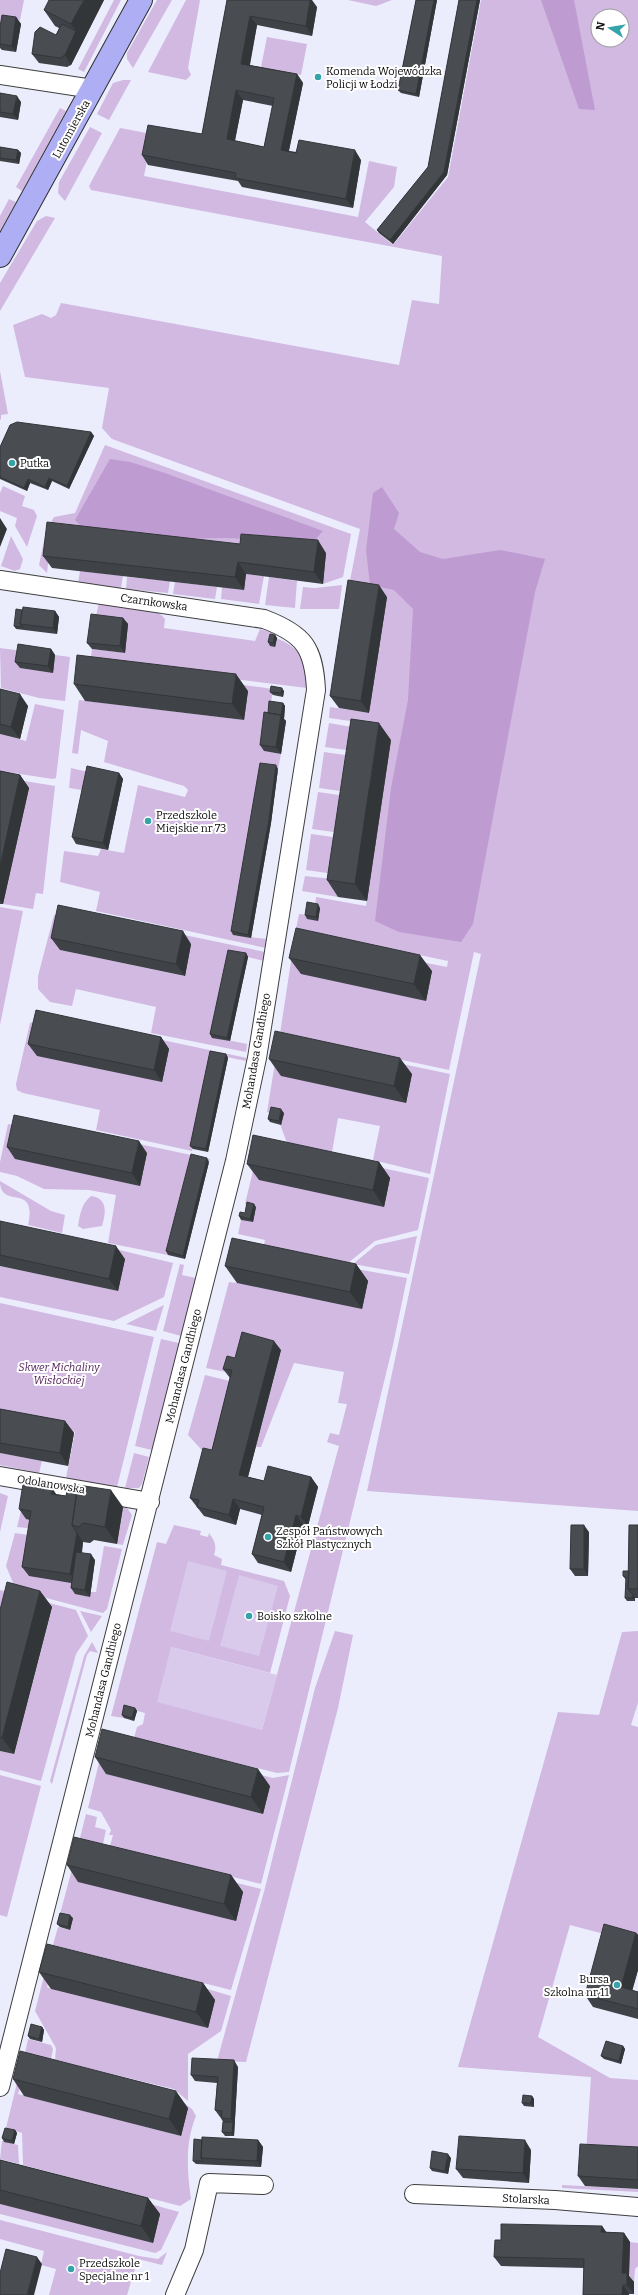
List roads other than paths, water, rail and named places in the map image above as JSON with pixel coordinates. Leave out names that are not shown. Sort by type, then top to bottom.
[{"type":"main road","name":"Lutomierska","points":[[0,256],[141,0]]},
{"type":"street","points":[[0,75],[93,89]]},
{"type":"street","name":"Czarnkowska","points":[[0,580],[249,615],[276,623],[301,640]]},
{"type":"street","name":"Mohandasa Gandhiego","points":[[0,2086],[150,1502],[235,1161],[257,1058],[314,710],[315,670],[310,652],[301,640]]},
{"type":"street","name":"Odolanowska","points":[[0,1476],[150,1502]]},
{"type":"street","points":[[176,2295],[194,2250],[209,2183],[264,2185]]},
{"type":"street","name":"Stolarska","points":[[414,2194],[555,2200],[638,2207]]},
{"type":"place","name":"Komenda Wojewódzka Policji w Łodzi","points":[[318,77]]},
{"type":"place","name":"Putka","points":[[12,463]]},
{"type":"place","name":"Przedszkole Miejskie nr 73","points":[[148,821]]},
{"type":"place","name":"Zespół Państwowych Szkół Plastycznych","points":[[268,1537]]},
{"type":"place","name":"Boisko szkolne","points":[[249,1616]]},
{"type":"place","name":"Bursa Szkolna nr 11","points":[[617,1985]]},
{"type":"place","name":"Przedszkole Specjalne nr 1","points":[[71,2269]]},
{"type":"park label","name":"Skwer Michaliny Wisłockiej","points":[[59,1373]]}]
